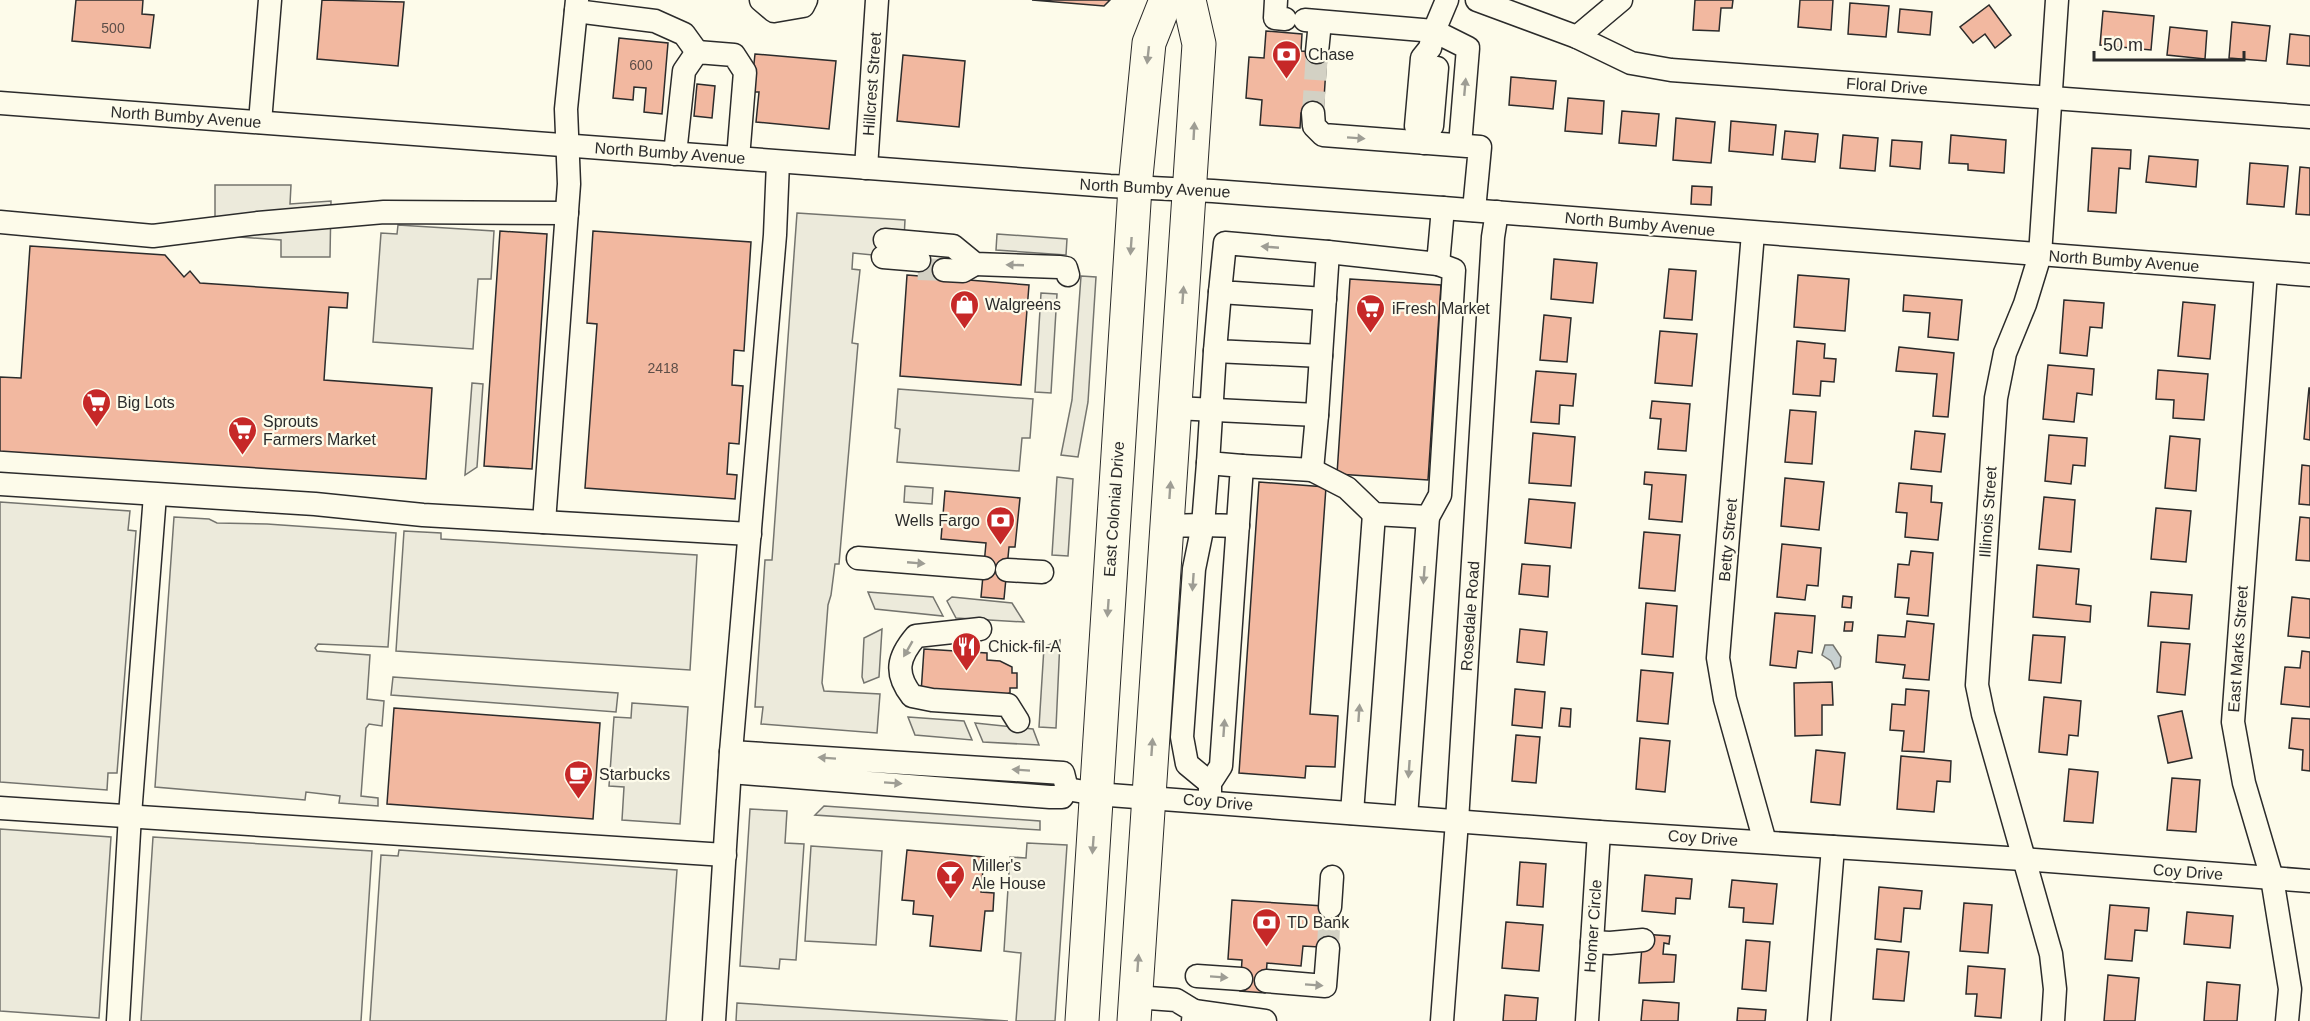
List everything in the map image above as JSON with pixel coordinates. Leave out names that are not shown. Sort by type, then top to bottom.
[{"type":"highway","name":"East Colonial Drive","points":[[1082,1021],[1081,791],[1149,43],[1166,0]]},
{"type":"highway","points":[[1134,1009],[1191,190],[1199,44],[1189,0]]},
{"type":"street","points":[[260,122],[270,0]]},
{"type":"street","points":[[761,0],[774,11],[802,6],[806,0]]},
{"type":"street","name":"Hillcrest Street","points":[[866,168],[878,0]]},
{"type":"street","points":[[1424,139],[1416,126],[1422,58],[1447,0]]},
{"type":"street","name":"Floral Drive","points":[[1477,0],[1577,37],[1631,63],[1671,70],[2310,117]]},
{"type":"street","points":[[1577,37],[1621,0]]},
{"type":"street","name":"Illinois Street","points":[[2053,1021],[2055,989],[2051,954],[1983,714],[1977,685],[1996,398],[2005,353],[2025,304],[2040,255],[2057,0]]},
{"type":"street","points":[[544,522],[569,184],[566,109],[576,5],[655,21],[684,34],[697,52],[734,55],[745,72],[738,158]]},
{"type":"street","points":[[1297,15],[1432,39],[1468,48],[1460,145]]},
{"type":"street","points":[[1297,15],[1317,52]]},
{"type":"street","points":[[675,154],[684,70],[697,52]]},
{"type":"street","name":"North Bumby Avenue","points":[[0,103],[1135,188],[1474,210],[2310,275]]},
{"type":"street","points":[[1313,113],[1314,126],[1323,135],[1424,139],[1480,147],[1474,210]]},
{"type":"street","points":[[714,1021],[730,762],[775,236],[778,162]]},
{"type":"street","points":[[1438,264],[1443,208]]},
{"type":"street","points":[[0,222],[153,236],[258,223],[384,212],[567,213]]},
{"type":"street","name":"Rosedale Road","points":[[1442,1021],[1457,821],[1493,237],[1497,212]]},
{"type":"street","name":"Betty Street","points":[[1753,233],[1718,658],[1725,699],[1765,842]]},
{"type":"street","points":[[1242,466],[1221,766],[1210,792],[1187,764],[1182,737],[1194,568],[1203,525],[1225,243],[1438,264],[1454,270],[1440,495],[1428,517],[1406,817]]},
{"type":"street","points":[[918,264],[884,255],[953,246],[975,264]]},
{"type":"street","points":[[1312,471],[1328,252]]},
{"type":"street","points":[[944,266],[975,264],[1059,267],[1066,268],[1068,275]]},
{"type":"street","name":"East Marks Street","points":[[2266,272],[2233,722],[2244,783],[2272,878],[2290,989],[2287,1021]]},
{"type":"street","points":[[1220,292],[1325,299]]},
{"type":"street","points":[[1215,351],[1321,356]]},
{"type":"street","points":[[1175,408],[1317,415]]},
{"type":"street","points":[[1208,464],[1312,471],[1347,488],[1374,514],[1428,517]]},
{"type":"street","points":[[0,484],[315,504],[423,515],[750,534]]},
{"type":"street","points":[[118,1021],[130,815],[155,495]]},
{"type":"street","points":[[1352,813],[1374,514]]},
{"type":"street","points":[[1167,526],[1238,526]]},
{"type":"street","points":[[858,558],[984,568]]},
{"type":"street","points":[[1007,570],[1042,572]]},
{"type":"street","points":[[980,629],[916,636],[906,648],[899,668],[902,683],[912,696],[932,700],[1008,705],[1018,721]]},
{"type":"street","name":"Coy Drive","points":[[730,762],[1050,797],[1062,797],[1081,791],[1149,797],[1210,792],[1352,813],[2310,881]]},
{"type":"street","points":[[0,808],[725,855]]},
{"type":"street","name":"Homer Circle","points":[[1587,1021],[1599,832]]},
{"type":"street","points":[[1819,1021],[1833,847]]},
{"type":"street","points":[[1330,907],[1332,878]]},
{"type":"street","points":[[1592,942],[1643,940]]},
{"type":"street","points":[[1266,981],[1325,986],[1328,948]]},
{"type":"street","points":[[1197,976],[1241,979]]},
{"type":"street","points":[[1134,1009],[1176,999],[1194,1016],[1265,1021]]},
{"type":"shaded area","points":[[215,185],[291,185],[290,204],[331,201],[330,257],[281,257],[281,240],[227,236],[215,227]]},
{"type":"shaded area","points":[[797,213],[905,220],[903,258],[853,253],[852,269],[860,270],[852,343],[858,344],[839,564],[835,564],[828,605],[822,683],[824,691],[880,694],[877,733],[761,724],[763,707],[755,707],[765,560],[772,560]]},
{"type":"shaded area","points":[[398,225],[494,231],[491,279],[478,279],[473,349],[373,342],[381,233],[397,234]]},
{"type":"shaded area","points":[[997,234],[1067,239],[1066,255],[996,250]]},
{"type":"shaded area","points":[[1081,276],[1096,277],[1088,402],[1078,457],[1061,455],[1072,400]]},
{"type":"shaded area","points":[[1041,293],[1057,294],[1051,393],[1035,392]]},
{"type":"shaded area","points":[[472,383],[483,384],[477,467],[465,475]]},
{"type":"shaded area","points":[[898,389],[1033,399],[1030,438],[1022,438],[1019,471],[897,462],[900,429],[895,428]]},
{"type":"shaded area","points":[[1057,477],[1073,479],[1068,556],[1052,555]]},
{"type":"shaded area","points":[[905,486],[933,488],[932,504],[904,502]]},
{"type":"shaded area","points":[[0,502],[130,511],[128,530],[136,531],[117,773],[108,773],[107,790],[0,782]]},
{"type":"shaded area","points":[[174,517],[209,519],[217,523],[396,533],[388,647],[318,644],[315,648],[317,651],[370,655],[367,699],[384,701],[382,726],[369,724],[366,728],[361,796],[378,798],[378,806],[339,803],[340,796],[306,792],[305,800],[155,787]]},
{"type":"shaded area","points":[[404,531],[441,533],[441,539],[697,555],[690,670],[396,651]]},
{"type":"shaded area","points":[[868,592],[933,597],[943,616],[875,609]]},
{"type":"shaded area","points":[[952,597],[1012,603],[1024,622],[956,618],[947,601]]},
{"type":"shaded area","points":[[882,629],[879,677],[864,683],[862,677],[864,638]]},
{"type":"shaded area","points":[[1060,640],[1056,728],[1039,727],[1044,647]]},
{"type":"shaded area","points":[[1825,645],[1833,645],[1841,657],[1840,667],[1835,669],[1831,661],[1822,655]]},
{"type":"shaded area","points":[[393,677],[618,693],[616,712],[391,695]]},
{"type":"shaded area","points":[[632,703],[688,707],[680,824],[622,820],[624,787],[609,786],[614,717],[631,718]]},
{"type":"shaded area","points":[[908,717],[964,721],[972,740],[915,735]]},
{"type":"shaded area","points":[[975,723],[1033,729],[1039,745],[983,742]]},
{"type":"shaded area","points":[[824,806],[1040,821],[1040,830],[815,815]]},
{"type":"shaded area","points":[[750,809],[787,811],[785,843],[804,844],[796,960],[780,959],[779,969],[740,966]]},
{"type":"shaded area","points":[[0,829],[111,837],[99,1018],[0,1011]]},
{"type":"shaded area","points":[[153,837],[372,851],[361,1021],[141,1021]]},
{"type":"shaded area","points":[[1027,843],[1067,845],[1055,1021],[1016,1021],[1021,953],[1004,951],[1010,857],[1026,858]]},
{"type":"shaded area","points":[[811,846],[882,851],[876,945],[805,941]]},
{"type":"shaded area","points":[[399,850],[677,870],[666,1021],[370,1021],[381,855],[398,856]]},
{"type":"shaded area","points":[[737,1003],[1008,1021],[736,1021]]},
{"type":"building","points":[[76,0],[143,0],[142,14],[154,15],[150,48],[72,41]]},
{"type":"building","points":[[322,0],[404,2],[398,66],[317,59]]},
{"type":"building","points":[[1032,0],[1110,0],[1104,6]]},
{"type":"building","points":[[1695,0],[1733,0],[1732,8],[1721,8],[1719,31],[1693,30]]},
{"type":"building","points":[[1800,0],[1833,0],[1831,30],[1798,27]]},
{"type":"building","points":[[1850,3],[1889,6],[1886,37],[1848,34]]},
{"type":"building","points":[[1989,5],[2011,35],[1995,48],[1985,34],[1973,43],[1960,27]]},
{"type":"building","points":[[1900,9],[1932,12],[1930,35],[1898,32]]},
{"type":"building","points":[[2103,11],[2154,16],[2151,50],[2100,45]]},
{"type":"building","points":[[2232,22],[2270,26],[2266,61],[2229,58]]},
{"type":"building","points":[[2170,27],[2207,31],[2205,59],[2167,55]]},
{"type":"building","points":[[1266,31],[1302,34],[1301,51],[1327,53],[1323,114],[1301,113],[1300,128],[1260,125],[1262,100],[1246,98],[1249,57],[1264,58]]},
{"type":"building","points":[[2290,34],[2310,36],[2310,66],[2287,64]]},
{"type":"building","points":[[619,38],[668,43],[662,114],[644,112],[646,88],[634,87],[633,100],[613,98]]},
{"type":"building","points":[[755,54],[836,61],[829,129],[756,122],[759,92],[751,92]]},
{"type":"building","points":[[903,55],[965,61],[959,127],[897,121]]},
{"type":"building","points":[[1511,77],[1556,81],[1553,109],[1509,105]]},
{"type":"building","points":[[697,84],[715,86],[712,118],[694,116]]},
{"type":"building","points":[[1568,98],[1604,101],[1602,134],[1565,131]]},
{"type":"building","points":[[1622,111],[1659,114],[1656,146],[1619,143]]},
{"type":"building","points":[[1676,118],[1715,122],[1711,163],[1673,160]]},
{"type":"building","points":[[1731,121],[1776,125],[1773,155],[1729,151]]},
{"type":"building","points":[[1785,131],[1818,134],[1815,162],[1782,159]]},
{"type":"building","points":[[1843,135],[1878,138],[1875,171],[1840,168]]},
{"type":"building","points":[[1951,135],[2006,140],[2004,173],[1968,170],[1968,164],[1949,163]]},
{"type":"building","points":[[1892,140],[1922,142],[1920,169],[1890,166]]},
{"type":"building","points":[[2092,148],[2131,150],[2130,169],[2119,168],[2116,213],[2088,211]]},
{"type":"building","points":[[2149,156],[2198,160],[2196,187],[2146,182]]},
{"type":"building","points":[[2250,163],[2288,166],[2284,207],[2247,204]]},
{"type":"building","points":[[2300,167],[2310,168],[2310,215],[2296,214]]},
{"type":"building","points":[[1692,186],[1712,187],[1711,205],[1691,204]]},
{"type":"building","points":[[500,231],[547,234],[532,469],[484,466]]},
{"type":"building","points":[[593,231],[751,242],[744,351],[734,350],[732,385],[743,386],[739,444],[729,443],[727,474],[737,475],[735,499],[585,488],[597,324],[587,323]]},
{"type":"building","points":[[30,246],[165,255],[184,277],[190,271],[200,283],[348,293],[347,308],[329,307],[324,380],[432,388],[426,479],[0,451],[0,377],[21,378]]},
{"type":"building","points":[[1554,259],[1597,263],[1593,303],[1551,299]]},
{"type":"building","points":[[1669,269],[1696,271],[1692,320],[1664,318]]},
{"type":"building","name":"Walgreens","points":[[907,275],[1029,285],[1021,385],[900,376]]},
{"type":"building","points":[[1798,275],[1849,279],[1845,331],[1794,327]]},
{"type":"building","points":[[1350,279],[1441,285],[1428,480],[1337,474]]},
{"type":"building","points":[[1904,295],[1962,300],[1958,340],[1928,337],[1930,313],[1903,311]]},
{"type":"building","points":[[2064,300],[2104,303],[2102,328],[2090,327],[2087,356],[2060,353]]},
{"type":"building","points":[[2183,302],[2215,305],[2210,359],[2178,356]]},
{"type":"building","points":[[1544,315],[1571,318],[1567,362],[1540,360]]},
{"type":"building","points":[[1660,331],[1697,334],[1692,386],[1655,383]]},
{"type":"building","points":[[1797,341],[1825,344],[1824,358],[1836,359],[1834,382],[1821,381],[1820,396],[1793,394]]},
{"type":"building","points":[[1899,347],[1954,353],[1948,417],[1933,416],[1937,374],[1896,371]]},
{"type":"building","points":[[2048,365],[2094,369],[2092,395],[2077,393],[2074,422],[2043,419]]},
{"type":"building","points":[[2158,370],[2208,374],[2204,420],[2173,418],[2174,400],[2156,399]]},
{"type":"building","points":[[1536,371],[1576,374],[1573,406],[1560,405],[1559,424],[1531,422]]},
{"type":"building","points":[[2310,388],[2310,440],[2304,439]]},
{"type":"building","points":[[1652,401],[1690,404],[1686,451],[1658,449],[1661,419],[1650,418]]},
{"type":"building","points":[[1790,410],[1816,412],[1812,464],[1785,462]]},
{"type":"building","points":[[1915,431],[1945,434],[1941,472],[1911,469]]},
{"type":"building","points":[[1533,433],[1575,437],[1571,486],[1529,483]]},
{"type":"building","points":[[2049,435],[2087,438],[2085,466],[2073,465],[2071,484],[2045,481]]},
{"type":"building","points":[[2170,436],[2200,439],[2196,491],[2165,488]]},
{"type":"building","points":[[2302,465],[2310,466],[2310,505],[2299,504]]},
{"type":"building","points":[[1645,472],[1686,475],[1682,522],[1649,519],[1652,485],[1644,484]]},
{"type":"building","points":[[1785,478],[1824,482],[1819,530],[1781,526]]},
{"type":"building","points":[[1259,482],[1326,487],[1310,714],[1338,716],[1335,767],[1306,766],[1305,778],[1239,773]]},
{"type":"building","points":[[1899,483],[1932,486],[1931,502],[1942,503],[1938,540],[1905,537],[1907,513],[1896,512]]},
{"type":"building","name":"Wells Fargo","points":[[945,491],[1020,498],[1015,547],[1009,547],[1004,599],[981,597],[986,543],[941,539]]},
{"type":"building","points":[[2044,497],[2075,500],[2071,552],[2039,549]]},
{"type":"building","points":[[1529,499],[1575,503],[1571,548],[1525,543]]},
{"type":"building","points":[[2156,508],[2191,511],[2186,562],[2151,559]]},
{"type":"building","points":[[2300,517],[2310,518],[2310,561],[2296,560]]},
{"type":"building","points":[[1644,532],[1680,535],[1675,591],[1639,588]]},
{"type":"building","points":[[1782,544],[1821,548],[1818,586],[1807,585],[1805,600],[1777,597]]},
{"type":"building","points":[[1911,551],[1933,553],[1928,616],[1907,614],[1909,598],[1895,597],[1898,564],[1909,565]]},
{"type":"building","points":[[1522,564],[1550,566],[1548,597],[1519,594]]},
{"type":"building","points":[[2037,565],[2079,569],[2076,604],[2091,606],[2090,622],[2033,617]]},
{"type":"building","points":[[2151,592],[2192,595],[2189,629],[2148,626]]},
{"type":"building","points":[[1843,596],[1852,597],[1851,608],[1842,607]]},
{"type":"building","points":[[2292,597],[2310,599],[2310,638],[2288,636]]},
{"type":"building","points":[[1646,603],[1677,606],[1673,657],[1642,654]]},
{"type":"building","points":[[1775,613],[1815,616],[1812,653],[1798,651],[1796,668],[1770,665]]},
{"type":"building","points":[[1907,621],[1934,624],[1929,680],[1903,678],[1905,665],[1876,662],[1878,635],[1905,637]]},
{"type":"building","points":[[1845,622],[1853,622],[1852,631],[1844,631]]},
{"type":"building","points":[[1520,629],[1547,632],[1544,665],[1517,662]]},
{"type":"building","points":[[2033,635],[2065,637],[2061,683],[2029,680]]},
{"type":"building","points":[[2161,642],[2190,644],[2185,695],[2157,692]]},
{"type":"building","points":[[924,649],[987,653],[987,660],[1000,661],[1012,667],[1012,673],[1017,673],[1017,688],[1010,688],[1010,693],[993,698],[921,693]]},
{"type":"building","points":[[2302,651],[2310,652],[2310,707],[2281,704],[2285,667],[2300,668]]},
{"type":"building","points":[[1641,670],[1673,673],[1668,724],[1637,721]]},
{"type":"building","points":[[1832,682],[1833,705],[1822,705],[1822,735],[1795,736],[1794,683]]},
{"type":"building","points":[[1515,689],[1545,692],[1542,728],[1512,725]]},
{"type":"building","points":[[1906,689],[1929,691],[1924,752],[1902,751],[1904,731],[1890,730],[1892,704],[1905,705]]},
{"type":"building","points":[[2044,697],[2081,701],[2078,736],[2069,735],[2067,755],[2039,752]]},
{"type":"building","points":[[394,708],[600,723],[593,819],[387,804]]},
{"type":"building","points":[[1561,708],[1571,709],[1570,727],[1559,726]]},
{"type":"building","points":[[2182,711],[2192,758],[2168,763],[2158,716]]},
{"type":"building","points":[[2292,718],[2310,719],[2310,771],[2302,770],[2303,750],[2289,748]]},
{"type":"building","points":[[1516,735],[1540,737],[1536,783],[1512,781]]},
{"type":"building","points":[[1640,738],[1670,741],[1665,792],[1636,789]]},
{"type":"building","points":[[1816,750],[1845,753],[1840,805],[1811,802]]},
{"type":"building","points":[[1901,756],[1951,761],[1950,782],[1937,781],[1934,812],[1897,809]]},
{"type":"building","points":[[2069,769],[2098,772],[2093,823],[2064,821]]},
{"type":"building","points":[[2172,778],[2200,780],[2196,832],[2167,830]]},
{"type":"building","name":"Miller's Ale House","points":[[907,850],[984,857],[981,892],[994,893],[993,911],[985,911],[981,951],[930,946],[933,916],[913,914],[914,901],[902,900]]},
{"type":"building","points":[[1520,862],[1546,864],[1543,907],[1517,905]]},
{"type":"building","points":[[1645,875],[1692,879],[1690,899],[1676,898],[1675,914],[1642,911]]},
{"type":"building","points":[[1732,880],[1777,884],[1773,924],[1743,922],[1744,908],[1729,907]]},
{"type":"building","points":[[1879,887],[1922,891],[1920,909],[1904,908],[1901,942],[1875,939]]},
{"type":"building","name":"TD Bank","points":[[1232,900],[1339,907],[1336,948],[1303,946],[1301,966],[1267,963],[1265,993],[1240,991],[1242,960],[1228,959]]},
{"type":"building","points":[[1964,903],[1992,905],[1988,953],[1960,951]]},
{"type":"building","points":[[2110,905],[2149,908],[2147,931],[2135,930],[2132,961],[2105,959]]},
{"type":"building","points":[[2187,912],[2233,916],[2230,948],[2184,944]]},
{"type":"building","points":[[1506,922],[1543,925],[1539,971],[1502,968]]},
{"type":"building","points":[[1643,934],[1670,936],[1669,944],[1664,943],[1663,954],[1676,955],[1674,982],[1639,983]]},
{"type":"building","points":[[1746,940],[1770,942],[1766,991],[1742,989]]},
{"type":"building","points":[[1877,949],[1909,952],[1904,1001],[1873,999]]},
{"type":"building","points":[[1968,966],[2005,969],[2001,1018],[1975,1016],[1977,994],[1966,994]]},
{"type":"building","points":[[2108,975],[2139,978],[2135,1021],[2104,1021]]},
{"type":"building","points":[[2207,982],[2240,985],[2237,1021],[2204,1021]]},
{"type":"building","points":[[1505,995],[1538,998],[1536,1021],[1503,1021]]},
{"type":"building","points":[[1643,1000],[1679,1003],[1678,1021],[1641,1021]]},
{"type":"building","points":[[1738,1008],[1766,1010],[1765,1021],[1737,1021]]},
{"type":"tunnel","points":[[1313,113],[1317,52]]},
{"type":"tunnel","points":[[918,269],[944,270]]},
{"type":"tunnel","points":[[1328,948],[1330,907]]},
{"type":"place","name":"Chase","points":[[1287,80]]},
{"type":"place","name":"Walgreens","points":[[964,330]]},
{"type":"place","name":"iFresh Market","points":[[1371,334]]},
{"type":"place","name":"Big Lots","points":[[96,428]]},
{"type":"place","name":"Sprouts Farmers Market","points":[[242,456]]},
{"type":"place","name":"Wells Fargo","points":[[1001,546]]},
{"type":"place","name":"Chick-fil-A","points":[[967,672]]},
{"type":"place","name":"Starbucks","points":[[578,800]]},
{"type":"place","name":"Miller's Ale House","points":[[951,900]]},
{"type":"place","name":"TD Bank","points":[[1266,948]]}]
